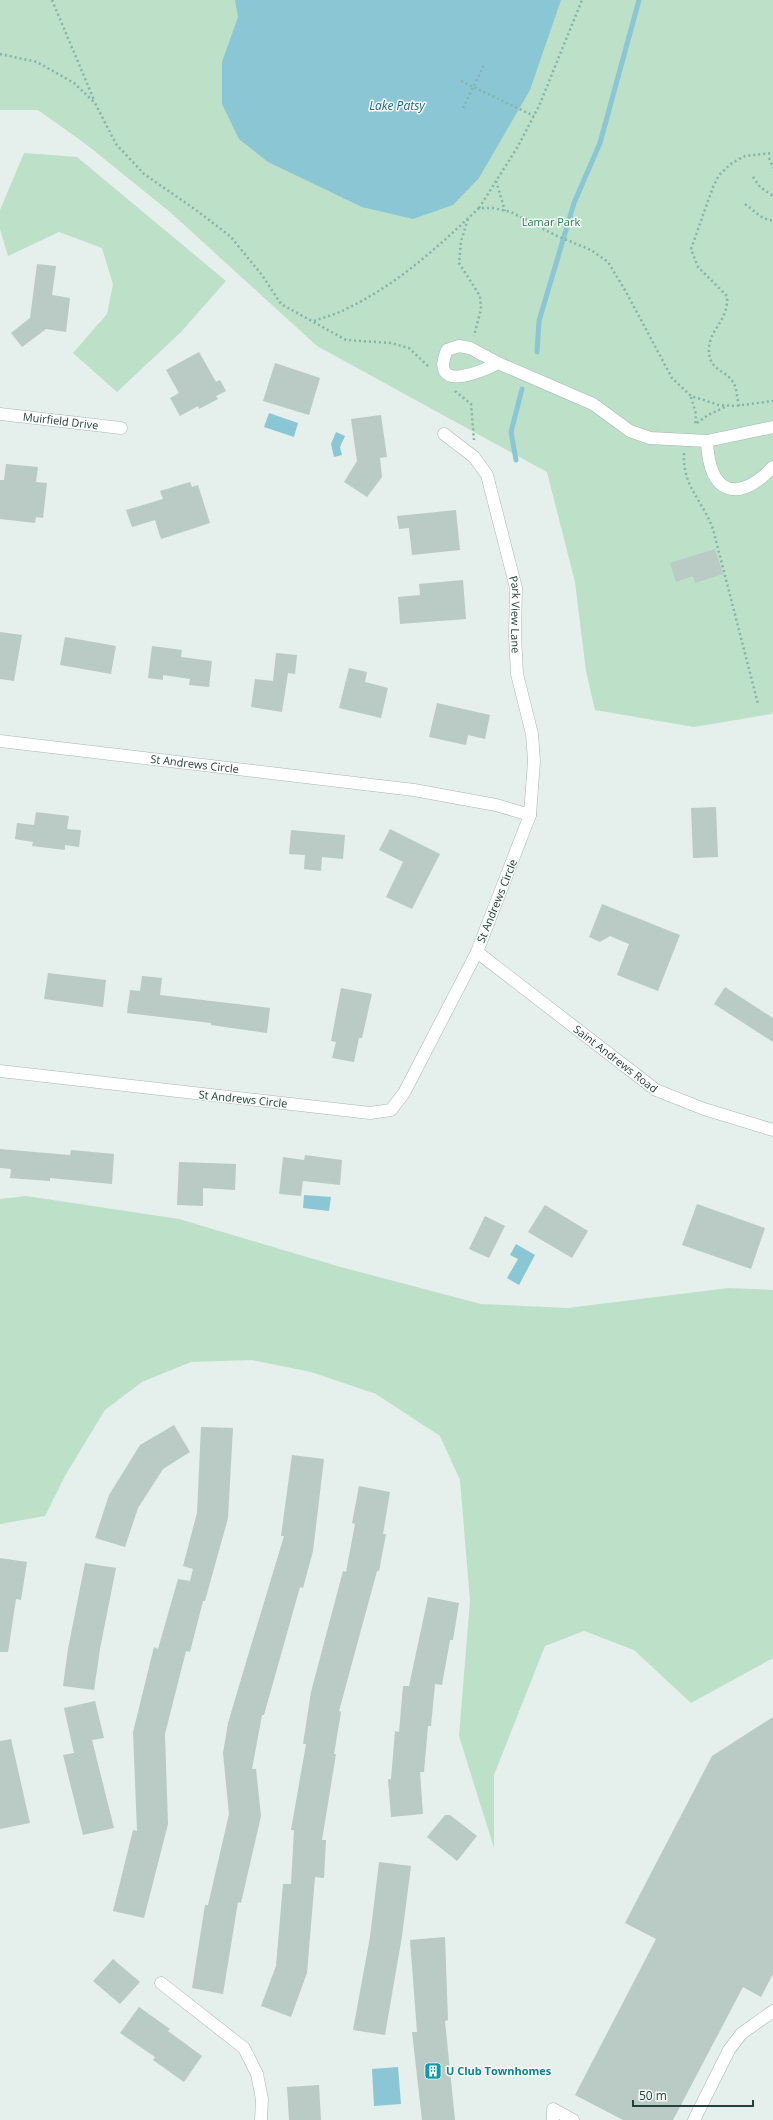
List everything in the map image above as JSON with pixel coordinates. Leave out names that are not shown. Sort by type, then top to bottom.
[{"type":"street","points":[[498,363],[484,371],[458,378],[451,377],[444,371],[442,365],[447,350],[459,346],[470,348],[498,363],[593,404],[630,431],[650,438],[707,441],[773,427]]},
{"type":"street","name":"Muirfield Drive","points":[[0,414],[121,428]]},
{"type":"street","name":"Park View Lane","points":[[444,434],[474,457],[487,475],[516,588],[515,636],[517,674],[532,734],[534,762],[530,815]]},
{"type":"street","points":[[707,441],[708,465],[724,486],[734,490],[745,489],[761,479],[773,467]]},
{"type":"street","name":"St Andrews Circle","points":[[0,741],[414,790],[496,804],[530,815],[477,952],[404,1093],[391,1110],[370,1113],[0,1071]]},
{"type":"street","name":"Saint Andrews Road","points":[[477,952],[656,1090],[704,1110],[773,1130]]},
{"type":"street","points":[[161,1983],[244,2048],[257,2074],[262,2099],[260,2120]]},
{"type":"street","points":[[694,2120],[729,2050],[741,2034],[773,2011]]},
{"type":"street","points":[[553,2120],[553,2109],[573,2120]]},
{"type":"path","points":[[52,0],[95,103],[116,144],[144,174],[196,210],[230,236],[262,275],[281,304],[346,340],[391,343],[409,348],[426,362],[430,369]]},
{"type":"path","points":[[313,321],[348,308],[382,288],[431,253],[479,208],[534,116],[566,45],[582,0]]},
{"type":"path","points":[[0,54],[37,62],[74,83],[95,103]]},
{"type":"path","points":[[463,108],[484,65]]},
{"type":"path","points":[[461,81],[534,116]]},
{"type":"path","points":[[739,406],[733,382],[711,363],[709,348],[712,339],[724,319],[728,305],[727,296],[698,267],[691,249],[719,175],[732,163],[745,156],[773,153]]},
{"type":"path","points":[[769,158],[773,168]]},
{"type":"path","points":[[753,177],[760,187],[773,196]]},
{"type":"path","points":[[496,181],[506,211]]},
{"type":"path","points":[[745,204],[764,218],[773,221]]},
{"type":"path","points":[[479,208],[493,208],[511,212],[557,236],[591,250],[608,262],[625,290],[672,378],[691,396],[695,404],[696,424]]},
{"type":"path","points":[[469,218],[461,241],[459,263],[480,296],[481,309],[470,348]]},
{"type":"path","points":[[453,390],[471,404],[474,457]]},
{"type":"path","points":[[691,396],[728,406],[739,406],[773,401]]},
{"type":"path","points":[[728,406],[708,415],[696,424],[687,440],[684,454],[690,488],[708,516],[713,529],[758,704]]},
{"type":"green space","name":"Lamar Park","points":[[0,0],[773,0],[773,712],[771,714],[694,727],[595,710],[586,671],[575,582],[547,472],[317,346],[170,212],[87,145],[38,110],[0,110]]},
{"type":"green space","points":[[24,153],[77,157],[226,281],[181,332],[117,392],[73,353],[107,314],[113,284],[102,248],[59,232],[8,256],[0,229],[0,210]]},
{"type":"green space","points":[[26,1196],[179,1219],[337,1266],[481,1304],[567,1308],[729,1288],[773,1290],[773,1658],[691,1703],[634,1650],[584,1631],[545,1646],[494,1775],[494,1848],[459,1736],[470,1601],[460,1480],[440,1436],[376,1394],[311,1372],[251,1360],[191,1362],[142,1382],[105,1410],[66,1474],[45,1516],[0,1524],[0,1199]]},
{"type":"water","name":"Lake Patsy","points":[[235,0],[561,0],[530,90],[479,178],[453,205],[413,219],[362,207],[268,162],[239,139],[222,104],[222,62],[238,17]]},
{"type":"water","points":[[269,413],[298,423],[294,437],[264,427]]},
{"type":"water","points":[[336,432],[345,436],[340,447],[342,455],[334,457],[331,444]]},
{"type":"water","points":[[304,1195],[331,1197],[329,1211],[303,1208]]},
{"type":"water","points":[[516,1244],[535,1255],[519,1285],[507,1278],[518,1259],[510,1255]]},
{"type":"water","points":[[398,2067],[401,2104],[374,2106],[372,2069]]},
{"type":"building","points":[[37,264],[56,266],[52,295],[70,298],[66,332],[46,329],[22,347],[11,333],[30,318]]},
{"type":"building","points":[[199,352],[216,382],[220,380],[226,391],[216,396],[218,399],[199,409],[198,406],[180,416],[170,398],[179,393],[166,370]]},
{"type":"building","points":[[275,363],[320,378],[309,415],[263,401]]},
{"type":"building","points":[[381,415],[387,457],[380,458],[382,477],[367,497],[344,482],[357,461],[351,419]]},
{"type":"building","points":[[6,464],[38,467],[36,482],[47,483],[43,518],[36,517],[35,523],[0,519],[0,480],[4,480]]},
{"type":"building","points":[[190,482],[192,487],[198,485],[210,523],[161,539],[155,520],[132,527],[126,510],[163,499],[160,491]]},
{"type":"building","points":[[456,510],[460,550],[412,555],[409,528],[399,529],[397,516]]},
{"type":"building","points":[[715,549],[723,574],[695,583],[693,576],[676,582],[670,563]]},
{"type":"building","points":[[463,580],[466,619],[400,624],[398,597],[420,595],[419,584]]},
{"type":"building","points":[[0,632],[22,635],[14,681],[0,679]]},
{"type":"building","points":[[65,637],[116,646],[111,674],[60,665]]},
{"type":"building","points":[[152,646],[182,650],[181,657],[212,661],[209,687],[189,685],[190,679],[163,675],[163,680],[148,678]]},
{"type":"building","points":[[276,653],[297,655],[295,674],[288,673],[282,712],[251,707],[255,679],[273,681]]},
{"type":"building","points":[[349,668],[367,672],[365,682],[388,688],[381,718],[339,708]]},
{"type":"building","points":[[437,703],[490,715],[485,739],[468,735],[466,745],[429,737]]},
{"type":"building","points":[[716,807],[718,857],[693,858],[691,808]]},
{"type":"building","points":[[36,812],[69,816],[67,829],[81,830],[79,847],[65,845],[65,850],[32,846],[33,842],[15,839],[17,823],[34,825]]},
{"type":"building","points":[[390,829],[440,854],[412,909],[386,897],[403,862],[379,850]]},
{"type":"building","points":[[291,830],[345,835],[343,859],[322,857],[321,871],[304,869],[305,855],[289,854]]},
{"type":"building","points":[[602,904],[680,935],[658,991],[617,975],[629,944],[610,936],[600,942],[589,937]]},
{"type":"building","points":[[48,973],[106,980],[103,1007],[44,999]]},
{"type":"building","points":[[142,976],[162,978],[160,995],[270,1008],[267,1033],[211,1025],[211,1023],[127,1013],[130,990],[140,991]]},
{"type":"building","points":[[725,987],[773,1018],[773,1042],[714,1004]]},
{"type":"building","points":[[341,988],[372,994],[362,1038],[359,1038],[354,1062],[332,1058],[336,1042],[331,1041]]},
{"type":"building","points":[[0,1149],[70,1155],[71,1150],[114,1154],[112,1184],[50,1178],[50,1181],[10,1178],[11,1169],[0,1168]]},
{"type":"building","points":[[305,1155],[342,1160],[340,1185],[303,1181],[301,1196],[279,1194],[283,1157],[304,1160]]},
{"type":"building","points":[[179,1162],[236,1164],[235,1190],[203,1188],[203,1206],[177,1205]]},
{"type":"building","points":[[697,1204],[765,1228],[751,1269],[682,1245]]},
{"type":"building","points":[[545,1205],[588,1231],[572,1258],[528,1232]]},
{"type":"building","points":[[485,1216],[505,1226],[489,1258],[469,1249]]},
{"type":"building","points":[[174,1425],[190,1452],[163,1469],[138,1508],[125,1547],[95,1538],[109,1495],[140,1445]]},
{"type":"building","points":[[201,1427],[233,1428],[228,1518],[205,1601],[203,1601],[190,1652],[186,1651],[165,1734],[168,1824],[144,1918],[113,1911],[133,1830],[137,1831],[133,1732],[154,1647],[158,1649],[178,1579],[190,1581],[193,1569],[183,1566],[197,1513]]},
{"type":"building","points":[[292,1455],[324,1459],[313,1551],[303,1588],[300,1587],[264,1715],[262,1715],[252,1769],[256,1769],[261,1816],[241,1903],[238,1902],[223,1994],[192,1988],[205,1905],[208,1905],[229,1814],[223,1753],[228,1723],[284,1536],[281,1536]]},
{"type":"building","points":[[359,1486],[390,1492],[383,1534],[386,1534],[379,1571],[377,1571],[339,1711],[341,1712],[334,1754],[336,1754],[322,1840],[326,1840],[324,1878],[315,1877],[307,1973],[291,2017],[261,2006],[276,1966],[283,1884],[291,1884],[294,1830],[291,1830],[306,1744],[303,1744],[311,1692],[343,1571],[346,1572],[355,1524],[352,1523]]},
{"type":"building","points":[[0,1558],[27,1562],[21,1600],[16,1599],[8,1652],[0,1652]]},
{"type":"building","points":[[85,1563],[116,1568],[100,1649],[94,1690],[63,1686],[68,1649]]},
{"type":"building","points":[[428,1597],[459,1603],[453,1640],[450,1640],[442,1685],[435,1684],[431,1726],[428,1726],[424,1772],[420,1772],[423,1814],[391,1817],[388,1779],[391,1779],[395,1731],[399,1732],[403,1686],[409,1686]]},
{"type":"building","points":[[95,1701],[104,1738],[92,1740],[114,1828],[83,1835],[63,1755],[74,1753],[64,1708]]},
{"type":"building","points":[[773,1717],[773,1974],[761,1997],[743,1987],[673,2120],[623,2120],[575,2095],[656,1939],[625,1923],[712,1756]]},
{"type":"building","points":[[11,1739],[30,1823],[0,1829],[0,1741]]},
{"type":"building","points":[[445,1815],[450,1815],[477,1836],[457,1861],[427,1837]]},
{"type":"building","points":[[379,1862],[411,1866],[402,1936],[385,2035],[353,2030],[370,1937]]},
{"type":"building","points":[[445,1937],[448,2020],[445,2021],[455,2120],[422,2120],[412,2032],[417,2032],[410,1940]]},
{"type":"building","points":[[113,1959],[140,1982],[120,2004],[93,1981]]},
{"type":"building","points":[[139,2007],[170,2029],[168,2031],[202,2056],[184,2082],[153,2060],[155,2057],[120,2033]]},
{"type":"building","points":[[319,2085],[321,2120],[289,2120],[287,2087]]},
{"type":"waterway","points":[[537,352],[539,321],[574,203],[600,143],[639,0]]},
{"type":"waterway","points":[[516,460],[511,432],[522,389]]},
{"type":"place","name":"U Club Townhomes","points":[[433,2071]]}]
